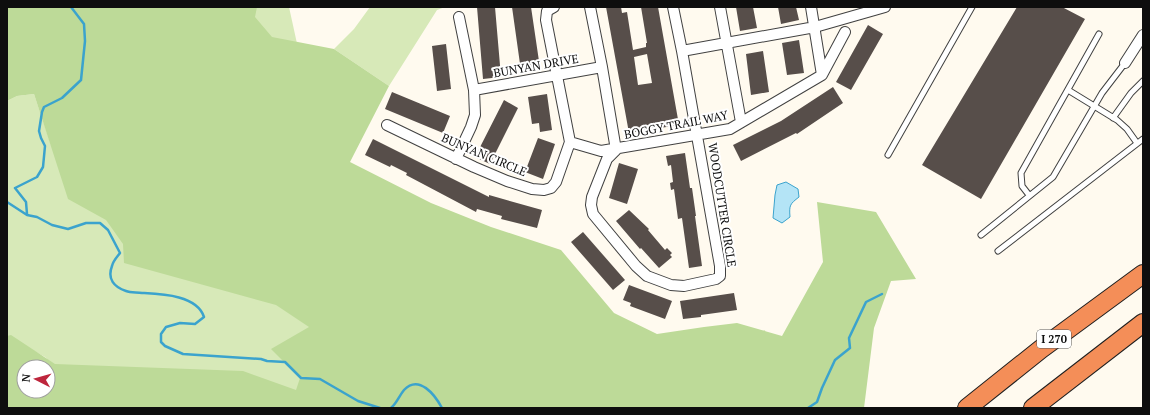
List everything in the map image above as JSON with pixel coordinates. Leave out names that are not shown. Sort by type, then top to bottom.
[{"type":"highway","name":"I 270","points":[[967,408],[1041,349],[1143,274]]},
{"type":"highway","points":[[1033,408],[1143,323]]},
{"type":"street","points":[[554,7],[547,11],[546,20],[570,142]]},
{"type":"street","points":[[590,7],[616,150]]},
{"type":"street","name":"WOODCUTTER CIRCLE","points":[[616,150],[607,159],[592,197],[591,205],[593,214],[636,266],[647,276],[671,285],[684,286],[711,281],[720,276],[721,272],[673,7]]},
{"type":"street","points":[[720,7],[741,122]]},
{"type":"street","points":[[811,7],[822,75]]},
{"type":"street","points":[[682,51],[815,27],[868,9],[885,7]]},
{"type":"street","points":[[456,159],[475,115],[474,90],[459,17]]},
{"type":"street","points":[[822,75],[845,32]]},
{"type":"street","points":[[1125,63],[1143,35]]},
{"type":"street","points":[[1125,63],[1143,48]]},
{"type":"street","name":"BUNYAN DRIVE","points":[[474,90],[602,67]]},
{"type":"street","name":"BOGGY TRAIL WAY","points":[[570,142],[601,151],[616,150],[730,129],[822,75]]},
{"type":"street","name":"BUNYAN CIRCLE","points":[[387,125],[456,159],[507,181],[532,189],[544,190],[551,188],[556,182],[570,142]]},
{"type":"lane","points":[[888,155],[972,7]]},
{"type":"lane","points":[[1030,195],[1022,186],[1021,173],[1099,34]]},
{"type":"lane","points":[[980,235],[1052,177],[1102,93],[1125,63]]},
{"type":"lane","points":[[1113,118],[1131,93],[1143,81]]},
{"type":"lane","points":[[1068,90],[1113,118],[1127,129],[1138,143]]},
{"type":"lane","points":[[998,251],[1143,139]]},
{"type":"green space","points":[[7,7],[257,7],[255,17],[272,37],[334,49],[389,86],[350,162],[431,203],[491,227],[561,250],[614,313],[657,334],[737,323],[782,336],[823,262],[817,202],[876,212],[916,279],[891,281],[874,328],[864,408],[7,408],[7,336],[11,335],[47,359],[16,359],[16,399],[56,399],[56,364],[243,371],[296,390],[300,378],[271,349],[309,327],[276,305],[124,263],[123,244],[106,220],[68,199],[34,94],[17,96],[7,101]]},
{"type":"green space","points":[[32,7],[289,7],[303,71],[290,145],[598,303],[650,342],[746,337],[765,330],[769,352],[98,408],[56,368],[56,359],[47,359],[7,336],[7,101],[17,96],[34,94],[51,145]]},
{"type":"green space","points":[[370,7],[445,7],[437,10],[389,86],[334,49],[354,29]]},
{"type":"water","points":[[786,182],[798,189],[799,197],[791,205],[790,217],[782,223],[773,218],[775,195],[777,185]]},
{"type":"building","points":[[477,7],[495,7],[501,77],[483,79]]},
{"type":"building","points":[[512,7],[531,7],[540,68],[521,71]]},
{"type":"building","points":[[606,7],[621,7],[622,13],[627,12],[633,50],[646,47],[647,43],[641,7],[658,7],[679,125],[629,133]],"holes":[[[647,54],[652,83],[638,85],[634,57]]]},
{"type":"building","points":[[736,7],[753,7],[757,28],[740,31]]},
{"type":"building","points":[[778,7],[796,7],[799,20],[781,24]]},
{"type":"building","points":[[1017,7],[1062,7],[1085,19],[981,199],[922,165]]},
{"type":"building","points":[[868,25],[883,34],[851,90],[836,82]]},
{"type":"building","points":[[799,40],[804,73],[787,75],[782,43]]},
{"type":"building","points":[[446,44],[451,89],[437,91],[432,46]]},
{"type":"building","points":[[763,51],[769,92],[751,95],[746,54]]},
{"type":"building","points":[[833,87],[843,103],[797,134],[796,133],[741,161],[733,145],[781,121]]},
{"type":"building","points":[[392,92],[450,116],[443,133],[385,109]]},
{"type":"building","points":[[547,94],[552,130],[540,132],[539,123],[532,124],[528,97]]},
{"type":"building","points":[[504,100],[518,108],[490,164],[475,157]]},
{"type":"building","points":[[538,138],[555,144],[543,179],[525,172]]},
{"type":"building","points":[[373,139],[489,197],[489,195],[542,210],[537,228],[501,219],[502,216],[477,209],[476,212],[406,175],[407,173],[365,155]]},
{"type":"building","points":[[685,153],[690,188],[692,188],[702,266],[689,268],[682,218],[678,219],[674,189],[671,190],[670,183],[673,182],[671,165],[668,166],[666,156]]},
{"type":"building","points":[[619,163],[638,169],[627,204],[609,198]]},
{"type":"building","points":[[629,210],[649,229],[648,230],[665,250],[667,248],[672,253],[670,255],[672,257],[659,268],[616,221]]},
{"type":"building","points":[[583,232],[625,280],[613,290],[571,242]]},
{"type":"building","points":[[629,285],[672,301],[665,319],[630,306],[631,303],[623,300]]},
{"type":"building","points":[[734,293],[737,310],[683,319],[680,301]]},
{"type":"waterway","points":[[27,214],[26,202],[15,188],[37,177],[43,167],[45,146],[39,131],[44,107],[62,98],[81,80],[85,41],[84,24],[71,7]]},
{"type":"waterway","points":[[7,202],[27,215],[37,217],[52,225],[68,229],[86,223],[100,223],[108,230],[120,253],[113,262],[110,275],[115,285],[128,292],[168,295],[178,297],[194,304],[204,317],[195,324],[180,323],[166,327],[161,334],[161,342],[165,346],[183,354],[285,362],[301,378],[320,379],[358,401],[380,408]]},
{"type":"waterway","points":[[808,408],[817,402],[835,360],[850,348],[849,338],[866,302],[882,294]]},
{"type":"waterway","points":[[391,408],[404,390],[415,384],[421,385],[431,392],[442,408]]}]
